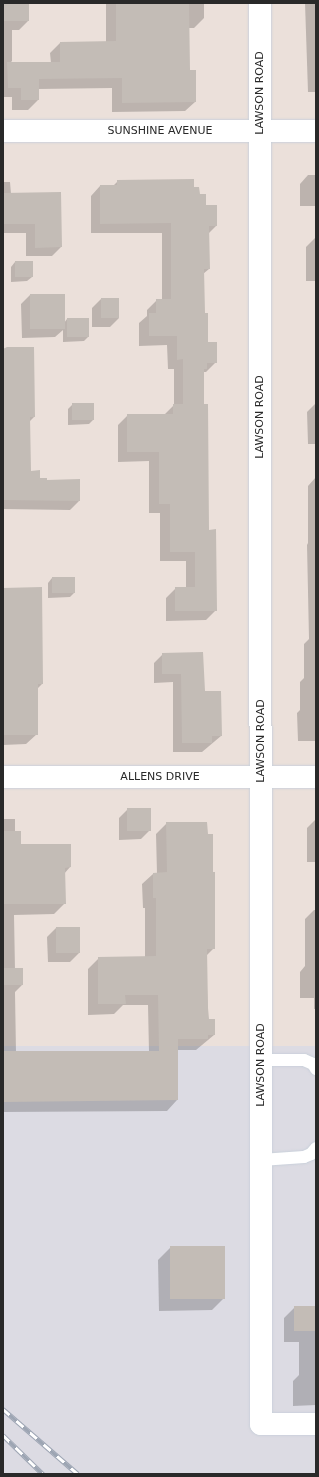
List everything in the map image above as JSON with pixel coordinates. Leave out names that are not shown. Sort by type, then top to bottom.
[{"type":"street","name":"LAWSON ROAD","points":[[260,3],[262,1060],[261,1424],[316,1424]]},
{"type":"street","name":"SUNSHINE AVENUE","points":[[3,131],[316,131]]},
{"type":"street","name":"ALLENS DRIVE","points":[[3,777],[316,777]]},
{"type":"lane","points":[[262,1060],[304,1060],[313,1064],[316,1069]]},
{"type":"lane","points":[[261,1160],[304,1157],[311,1154],[316,1148]]},
{"type":"shaded area","points":[[3,1046],[316,1046],[316,1474],[3,1474]]},
{"type":"building","points":[[3,3],[29,3],[29,21],[3,21]]},
{"type":"building","points":[[116,3],[189,3],[190,70],[196,70],[196,102],[122,103],[122,78],[39,79],[39,100],[21,100],[21,88],[8,88],[7,62],[60,62],[60,42],[116,41]]},
{"type":"building","points":[[194,179],[194,187],[199,187],[200,194],[206,194],[206,205],[217,205],[217,226],[209,226],[210,269],[204,269],[205,313],[208,313],[208,342],[217,342],[217,363],[207,363],[207,369],[204,369],[204,404],[208,404],[209,530],[216,529],[217,611],[175,611],[175,587],[195,587],[195,552],[170,552],[170,504],[159,504],[159,452],[127,452],[127,414],[173,414],[173,404],[183,404],[183,359],[177,360],[177,336],[149,336],[149,313],[156,313],[156,299],[171,299],[171,223],[100,224],[100,185],[117,185],[117,180]]},
{"type":"building","points":[[61,192],[62,247],[35,248],[35,224],[3,224],[3,193]]},
{"type":"building","points":[[15,261],[33,261],[33,277],[15,277]]},
{"type":"building","points":[[30,294],[65,294],[65,329],[30,329]]},
{"type":"building","points":[[101,298],[119,298],[119,318],[101,318]]},
{"type":"building","points":[[67,318],[89,318],[89,337],[67,337]]},
{"type":"building","points":[[7,347],[34,347],[35,417],[30,417],[31,471],[40,470],[40,478],[47,478],[47,480],[80,479],[80,501],[3,500],[3,349]]},
{"type":"building","points":[[72,403],[94,403],[94,420],[72,420]]},
{"type":"building","points":[[52,577],[75,577],[75,593],[52,593]]},
{"type":"building","points":[[42,587],[43,684],[38,684],[38,735],[3,735],[3,588]]},
{"type":"building","points":[[203,652],[205,691],[221,691],[222,736],[212,736],[212,743],[182,743],[181,674],[162,674],[162,653]]},
{"type":"building","points":[[127,808],[151,808],[151,831],[127,831]]},
{"type":"building","points":[[166,822],[207,822],[208,834],[213,834],[213,872],[215,872],[215,949],[207,949],[209,1019],[215,1019],[215,1035],[208,1035],[208,1039],[178,1039],[178,1100],[3,1102],[3,1051],[159,1051],[158,995],[125,995],[126,1004],[98,1004],[98,957],[156,956],[156,898],[153,898],[153,873],[167,872]]},
{"type":"building","points":[[3,831],[21,831],[21,844],[71,844],[71,867],[65,868],[66,904],[3,904]]},
{"type":"building","points":[[56,927],[80,927],[80,953],[56,953]]},
{"type":"building","points":[[3,968],[23,968],[23,985],[3,985]]},
{"type":"building","points":[[170,1246],[225,1246],[225,1299],[170,1299]]},
{"type":"building","points":[[294,1306],[316,1306],[316,1331],[294,1331]]},
{"type":"railway","points":[[3,1409],[78,1474]]},
{"type":"railway","points":[[3,1435],[43,1474]]}]
